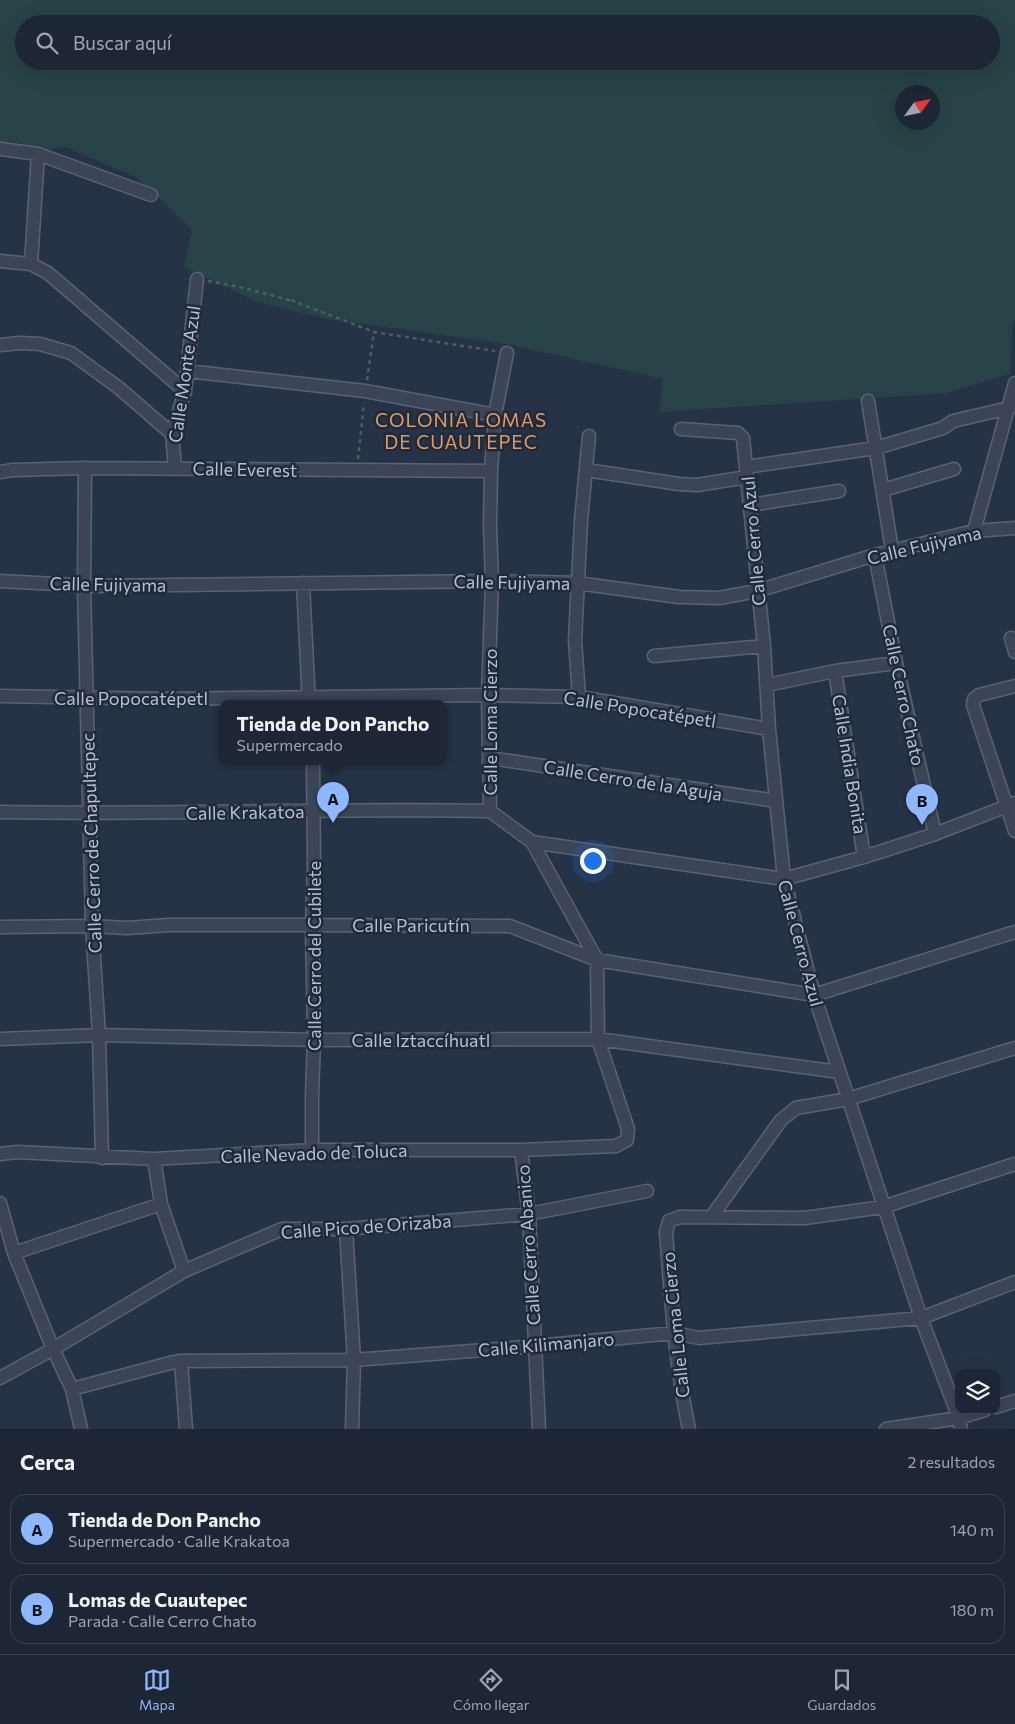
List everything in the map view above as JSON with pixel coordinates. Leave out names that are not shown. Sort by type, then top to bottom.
[{"type":"street","points":[[0,150],[38,154],[151,195]]},
{"type":"street","points":[[31,264],[38,154]]},
{"type":"street","points":[[0,261],[31,264],[55,280],[185,392]]},
{"type":"street","name":"Calle Monte Azul","points":[[175,468],[172,434],[185,392],[197,279]]},
{"type":"street","points":[[0,345],[40,344],[71,353],[119,388],[172,434]]},
{"type":"street","name":"Calle Loma Cierzo","points":[[507,353],[495,415],[491,471],[492,581],[488,695],[490,811],[532,842],[596,960],[598,1039],[628,1129],[627,1140]]},
{"type":"street","points":[[187,372],[365,391],[495,415]]},
{"type":"street","points":[[974,531],[1015,383]]},
{"type":"street","points":[[868,401],[892,550]]},
{"type":"street","points":[[586,470],[688,484],[703,484],[747,472],[876,448],[943,428],[953,421],[1009,408]]},
{"type":"street","name":"Calle Cerro Azul","points":[[681,429],[738,433],[741,435],[747,472],[757,591],[764,646],[769,729],[784,880],[814,995],[848,1100],[921,1318],[960,1423]]},
{"type":"street","points":[[579,697],[574,640],[589,436]]},
{"type":"street","name":"Calle Everest","points":[[0,472],[85,468],[491,471]]},
{"type":"street","name":"Calle Cerro de Chapultepec","points":[[85,468],[84,586],[92,926],[100,1035],[102,1158]]},
{"type":"street","points":[[883,490],[954,469]]},
{"type":"street","points":[[750,506],[838,491]]},
{"type":"street","name":"Calle Fujiyama","points":[[0,581],[84,586],[492,581],[577,583],[679,597],[719,598],[757,591],[892,550],[974,531],[1015,528]]},
{"type":"street","name":"Calle Cerro Chato","points":[[875,555],[896,663],[935,834]]},
{"type":"street","points":[[303,583],[309,700]]},
{"type":"street","points":[[1011,638],[1015,652]]},
{"type":"street","points":[[654,656],[764,646]]},
{"type":"street","points":[[766,685],[835,671],[896,663]]},
{"type":"street","name":"Calle India Bonita","points":[[835,671],[864,857]]},
{"type":"street","points":[[1015,686],[979,695],[974,699],[973,705],[1011,804],[1015,831]]},
{"type":"street","name":"Calle Popocatépetl","points":[[0,696],[87,699],[276,698],[309,700],[488,695],[579,697],[769,729]]},
{"type":"street","name":"Calle Cerro de la Aguja","points":[[490,758],[776,801]]},
{"type":"street","name":"Calle Cerro del Cubilete","points":[[312,1150],[314,1040],[312,924],[313,765]]},
{"type":"street","points":[[532,842],[784,880],[935,834],[1011,804]]},
{"type":"street","name":"Calle Krakatoa","points":[[0,812],[90,814],[490,811]]},
{"type":"street","name":"Calle Paricutín","points":[[0,927],[92,926],[127,928],[169,925],[312,924],[510,926],[596,960],[814,995]]},
{"type":"street","points":[[814,995],[1015,932]]},
{"type":"street","name":"Calle Iztaccíhuatl","points":[[0,1039],[100,1035],[314,1040],[598,1039],[839,1072]]},
{"type":"street","points":[[712,1216],[781,1120],[796,1108],[848,1100],[1015,1048]]},
{"type":"street","name":"Calle Nevado de Toluca","points":[[0,1154],[17,1152],[102,1158],[154,1159],[312,1150],[521,1150],[616,1146],[627,1140]]},
{"type":"street","name":"Calle Cerro Abanico","points":[[521,1150],[530,1214],[540,1429]]},
{"type":"street","points":[[154,1159],[161,1204],[184,1271]]},
{"type":"street","points":[[712,1216],[805,1218],[884,1207],[1015,1164]]},
{"type":"street","name":"Calle Pico de Orizaba","points":[[0,1378],[54,1349],[184,1271],[282,1230],[346,1229],[530,1214],[647,1191]]},
{"type":"street","points":[[0,1204],[14,1253],[72,1389],[82,1429]]},
{"type":"street","points":[[14,1253],[161,1204]]},
{"type":"street","name":"Calle Loma Cierzo","points":[[689,1429],[683,1402],[674,1332],[666,1232],[669,1221],[680,1217],[712,1216]]},
{"type":"street","points":[[346,1229],[354,1360],[352,1429]]},
{"type":"street","name":"Calle Kilimanjaro","points":[[72,1389],[170,1363],[181,1362],[354,1360],[536,1346],[674,1332],[699,1338],[921,1318],[1015,1282]]},
{"type":"street","points":[[181,1362],[186,1429]]},
{"type":"street","points":[[1000,1406],[1015,1401]]},
{"type":"street","points":[[886,1429],[960,1423],[977,1414]]},
{"type":"path","points":[[197,279],[288,299],[374,332],[507,353]]},
{"type":"path","points":[[357,470],[365,391],[374,332]]},
{"type":"green space","points":[[0,0],[1015,0],[1015,320],[1013,322],[1010,374],[946,393],[659,412],[663,379],[507,344],[328,319],[257,302],[184,267],[192,230],[138,178],[65,147],[32,153],[0,144]]},
{"type":"place","name":"Tienda de Don Pancho","points":[[333,823]]},
{"type":"place","name":"Lomas de Cuautepec","points":[[922,825]]},
{"type":"district","name":"COLONIA LOMAS DE CUAUTEPEC","points":[[461,430]]}]
